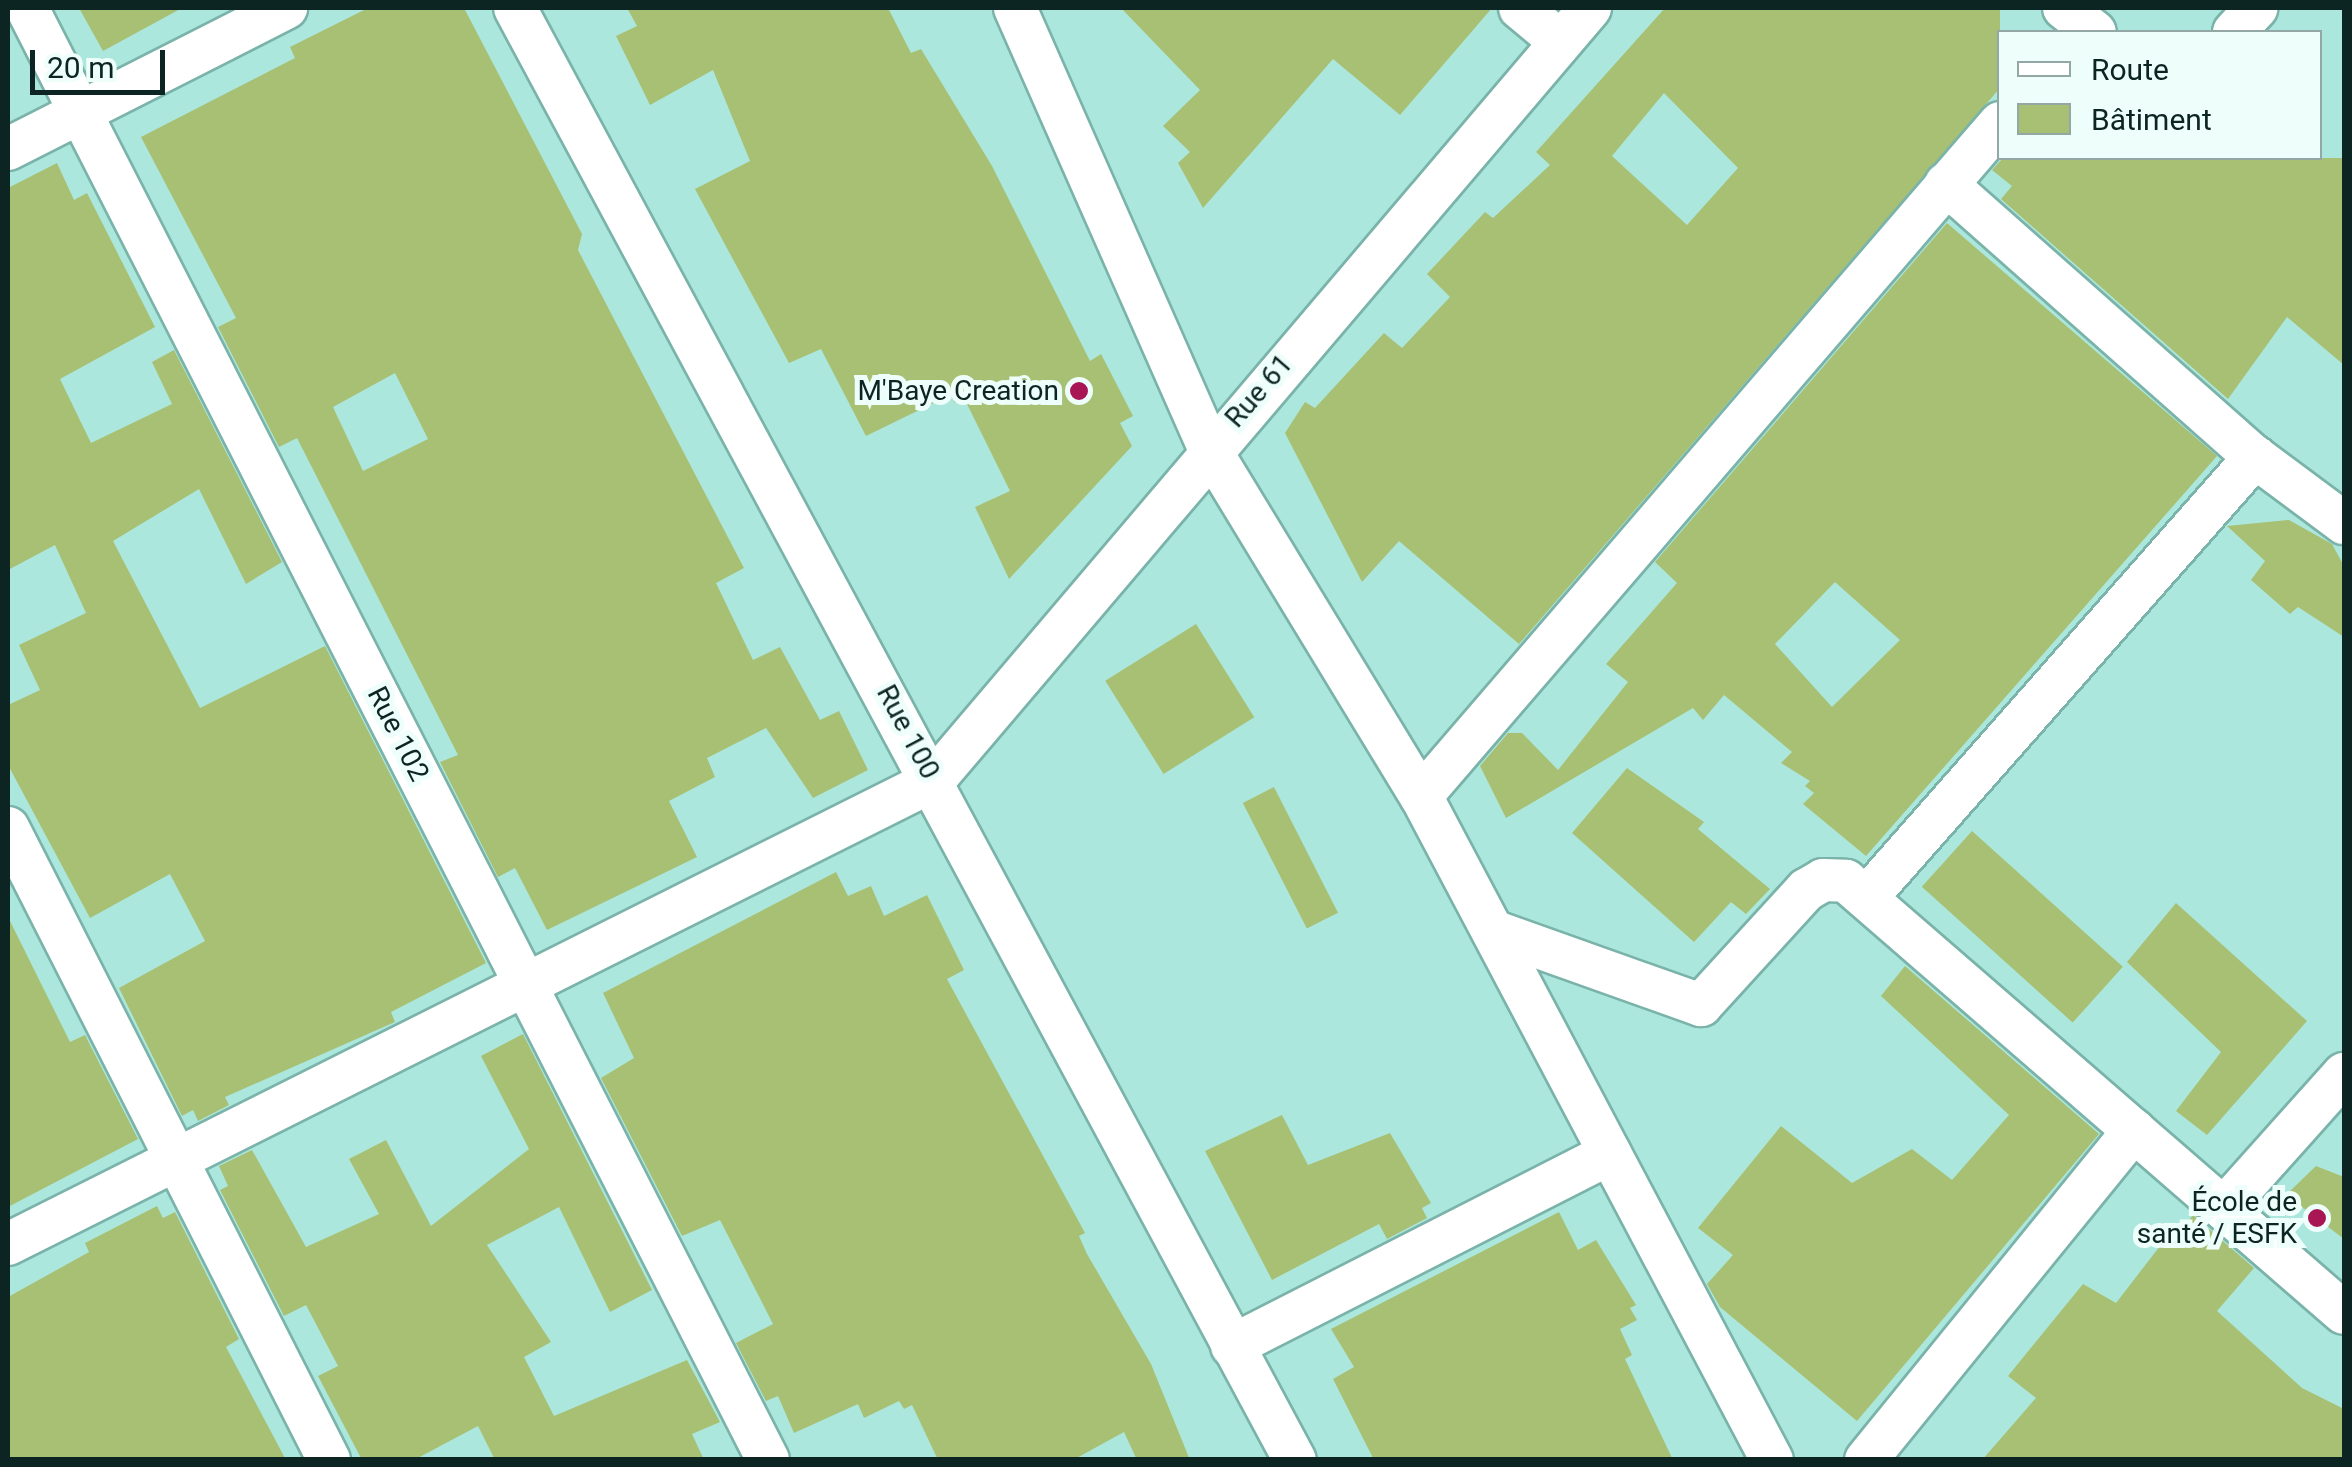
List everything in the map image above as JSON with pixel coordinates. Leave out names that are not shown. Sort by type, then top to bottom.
[{"type":"street","name":"Rue 102","points":[[27,8],[768,1460]]},
{"type":"street","points":[[8,149],[286,8]]},
{"type":"street","name":"Rue 100","points":[[515,8],[934,780],[1294,1460]]},
{"type":"street","points":[[1014,8],[1209,448],[1422,796],[1772,1460]]},
{"type":"street","points":[[1520,8],[1561,42]]},
{"type":"street","name":"Rue 61","points":[[934,780],[1209,448],[1590,8]]},
{"type":"street","points":[[2236,30],[2256,8]]},
{"type":"street","points":[[1422,796],[1997,126]]},
{"type":"street","points":[[1946,184],[2255,457],[2342,517]]},
{"type":"street","points":[[1867,897],[2255,457]]},
{"type":"street","points":[[8,1244],[524,980],[934,780]]},
{"type":"street","points":[[8,828],[330,1460]]},
{"type":"street","points":[[1492,931],[1701,1006],[1806,890],[1823,880],[1846,882],[2344,1313]]},
{"type":"street","points":[[2224,1208],[2344,1074]]},
{"type":"street","points":[[1866,1460],[2134,1130]]},
{"type":"street","points":[[1232,1346],[1610,1153]]},
{"type":"building","points":[[79,8],[182,8],[103,51]]},
{"type":"building","points":[[368,8],[464,8],[582,234],[578,250],[744,568],[716,583],[753,660],[780,647],[820,720],[839,711],[868,770],[813,798],[766,728],[707,758],[715,777],[669,801],[697,857],[547,930],[515,868],[498,877],[440,762],[458,755],[297,438],[279,447],[218,327],[236,318],[141,137],[295,58],[290,47]],"holes":[[[395,373],[428,439],[363,471],[333,407]]]},
{"type":"building","points":[[627,8],[888,8],[911,53],[921,49],[992,166],[1090,361],[1101,354],[1133,416],[1120,423],[1132,446],[1009,579],[975,507],[1010,491],[964,398],[955,403],[950,395],[866,436],[821,349],[789,363],[695,189],[750,161],[713,70],[650,105],[616,36],[637,26]]},
{"type":"building","points":[[1121,8],[1492,8],[1400,115],[1333,59],[1203,208],[1178,163],[1190,152],[1163,126],[1200,90]]},
{"type":"building","points":[[1665,8],[2000,8],[1997,91],[1519,644],[1399,541],[1362,582],[1285,433],[1305,402],[1315,408],[1384,333],[1402,348],[1450,297],[1427,274],[1485,212],[1493,218],[1550,165],[1536,152]],"holes":[[[1664,93],[1738,168],[1687,225],[1612,156]]]},
{"type":"building","points":[[2344,158],[2344,365],[2287,317],[2228,399],[2001,199],[2012,186],[1992,170],[2001,160]]},
{"type":"building","points":[[57,163],[74,200],[87,193],[155,327],[60,379],[91,443],[172,404],[152,362],[174,350],[282,562],[246,584],[199,489],[113,541],[200,708],[325,646],[486,963],[391,1012],[395,1022],[225,1097],[229,1105],[198,1121],[193,1110],[182,1116],[119,988],[205,941],[170,874],[90,918],[8,765],[8,705],[40,690],[19,645],[86,613],[55,545],[8,570],[8,188]]},
{"type":"building","points":[[1947,223],[2217,456],[1866,856],[1803,804],[1814,793],[1805,786],[1810,781],[1781,763],[1792,752],[1724,695],[1703,720],[1693,708],[1506,818],[1480,766],[1508,733],[1522,733],[1558,770],[1628,682],[1606,664],[1677,583],[1655,562]],"holes":[[[1835,582],[1900,640],[1832,707],[1775,644]]]},
{"type":"building","points":[[2289,520],[2332,544],[2344,566],[2344,637],[2298,607],[2290,614],[2251,580],[2265,561],[2227,526]]},
{"type":"building","points":[[1196,624],[1254,717],[1164,774],[1105,681]]},
{"type":"building","points":[[1627,768],[1704,822],[1698,829],[1770,889],[1746,914],[1731,902],[1694,942],[1572,833]]},
{"type":"building","points":[[1274,787],[1338,913],[1307,929],[1243,803]]},
{"type":"building","points":[[1972,831],[2123,967],[2073,1023],[1922,887]]},
{"type":"building","points":[[836,872],[848,896],[871,886],[884,916],[927,895],[964,970],[947,979],[1085,1233],[1079,1236],[1087,1254],[1151,1364],[1190,1460],[1137,1460],[1124,1432],[1073,1460],[938,1460],[912,1405],[904,1409],[899,1401],[864,1418],[858,1404],[794,1433],[778,1396],[766,1401],[736,1343],[773,1324],[720,1220],[682,1236],[601,1078],[634,1058],[603,993]]},
{"type":"building","points":[[2176,903],[2307,1021],[2207,1135],[2176,1111],[2221,1052],[2127,962]]},
{"type":"building","points":[[8,917],[70,1042],[85,1035],[138,1139],[8,1207]]},
{"type":"building","points":[[1905,966],[2099,1134],[1857,1421],[1720,1307],[1707,1284],[1733,1255],[1698,1228],[1781,1126],[1852,1183],[1912,1149],[1952,1180],[2009,1115],[1881,996]]},
{"type":"building","points":[[523,1034],[652,1290],[610,1312],[559,1207],[487,1245],[551,1342],[524,1357],[554,1416],[687,1360],[720,1422],[692,1434],[704,1460],[495,1460],[478,1426],[414,1460],[362,1460],[318,1376],[338,1366],[306,1305],[284,1316],[220,1190],[228,1186],[219,1166],[252,1150],[306,1247],[379,1214],[349,1159],[386,1140],[431,1226],[529,1149],[481,1056]]},
{"type":"building","points":[[1282,1115],[1308,1165],[1390,1133],[1431,1203],[1422,1208],[1427,1218],[1387,1239],[1379,1224],[1272,1280],[1205,1151]]},
{"type":"building","points":[[2316,1166],[2344,1177],[2344,1239],[2286,1195]]},
{"type":"building","points":[[157,1206],[163,1218],[175,1212],[239,1339],[226,1347],[286,1460],[8,1460],[8,1297],[89,1252],[85,1243]]},
{"type":"building","points":[[1559,1212],[1578,1250],[1596,1240],[1636,1305],[1630,1308],[1637,1320],[1620,1329],[1632,1355],[1625,1359],[1673,1460],[1374,1460],[1333,1379],[1354,1367],[1331,1329]]},
{"type":"building","points":[[2193,1215],[2254,1268],[2217,1311],[2302,1388],[2344,1409],[2344,1460],[1982,1460],[2036,1398],[2008,1376],[2083,1284],[2116,1303],[2177,1224],[2182,1229]]},
{"type":"place","name":"M'Baye Creation","points":[[1079,391]]},
{"type":"place","name":"École de santé / ESFK","points":[[2317,1218]]}]
